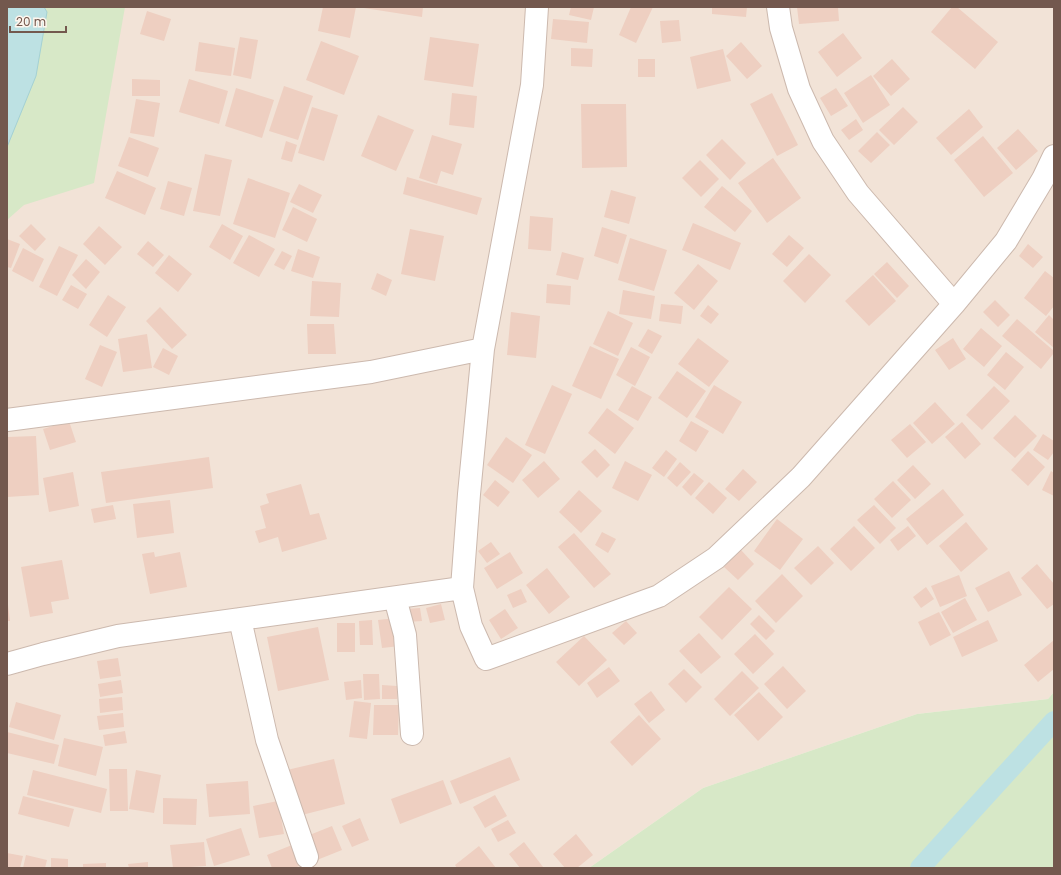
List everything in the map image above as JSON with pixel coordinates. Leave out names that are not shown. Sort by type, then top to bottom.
[{"type":"street","points":[[536,7],[532,85],[483,349],[469,494],[462,588],[471,626],[486,658],[659,596],[716,558],[801,477],[954,304],[1006,241],[1043,179],[1054,156]]},
{"type":"street","points":[[778,7],[781,28],[799,89],[823,141],[858,193],[954,304]]},
{"type":"street","points":[[7,420],[371,372],[483,349]]},
{"type":"street","points":[[7,664],[118,636],[462,588]]},
{"type":"street","points":[[395,598],[405,635],[412,734]]},
{"type":"street","points":[[240,619],[267,740],[307,857]]},
{"type":"shaded area","points":[[7,7],[1054,7],[1054,692],[1048,699],[917,714],[703,788],[589,868],[7,868]]},
{"type":"green space","points":[[7,7],[125,7],[94,183],[24,205],[7,220]]},
{"type":"green space","points":[[1054,692],[1054,868],[589,868],[703,788],[917,714],[1048,699]]},
{"type":"water","points":[[7,7],[44,7],[47,12],[36,76],[7,147]]},
{"type":"building","points":[[323,7],[356,7],[350,38],[318,31]]},
{"type":"building","points":[[364,7],[423,7],[422,17]]},
{"type":"building","points":[[571,7],[594,7],[591,20],[569,15]]},
{"type":"building","points":[[631,7],[653,7],[636,43],[619,35]]},
{"type":"building","points":[[712,7],[747,7],[746,17],[712,14]]},
{"type":"building","points":[[797,7],[838,7],[839,21],[799,24]]},
{"type":"building","points":[[952,7],[957,7],[998,42],[975,69],[931,32]]},
{"type":"building","points":[[147,11],[171,19],[164,41],[140,34]]},
{"type":"building","points":[[553,19],[589,22],[587,43],[551,39]]},
{"type":"building","points":[[679,20],[681,41],[662,43],[660,21]]},
{"type":"building","points":[[843,33],[862,58],[837,77],[818,52]]},
{"type":"building","points":[[240,37],[258,40],[251,79],[233,75]]},
{"type":"building","points":[[430,37],[479,44],[473,87],[424,80]]},
{"type":"building","points":[[321,41],[359,56],[344,95],[306,80]]},
{"type":"building","points":[[199,42],[235,48],[231,76],[195,71]]},
{"type":"building","points":[[741,42],[762,66],[747,79],[726,56]]},
{"type":"building","points":[[571,48],[593,49],[592,67],[571,66]]},
{"type":"building","points":[[723,49],[731,81],[697,89],[690,57]]},
{"type":"building","points":[[638,59],[655,59],[655,77],[638,77]]},
{"type":"building","points":[[892,59],[910,79],[891,96],[873,76]]},
{"type":"building","points":[[871,75],[890,105],[863,123],[844,93]]},
{"type":"building","points":[[132,79],[160,80],[160,96],[132,96]]},
{"type":"building","points":[[189,79],[228,91],[219,124],[179,112]]},
{"type":"building","points":[[284,86],[313,96],[298,140],[269,131]]},
{"type":"building","points":[[236,88],[274,100],[262,138],[225,126]]},
{"type":"building","points":[[836,88],[848,106],[831,116],[820,98]]},
{"type":"building","points":[[452,93],[477,96],[474,128],[449,125]]},
{"type":"building","points":[[772,93],[798,145],[777,156],[750,104]]},
{"type":"building","points":[[136,99],[160,103],[154,137],[130,133]]},
{"type":"building","points":[[581,104],[626,104],[627,167],[582,168]]},
{"type":"building","points":[[312,107],[338,115],[324,161],[298,153]]},
{"type":"building","points":[[903,107],[918,122],[894,145],[879,130]]},
{"type":"building","points":[[969,109],[983,127],[951,155],[936,138]]},
{"type":"building","points":[[378,115],[414,130],[396,171],[361,156]]},
{"type":"building","points":[[856,119],[863,130],[849,140],[841,130]]},
{"type":"building","points":[[1018,129],[1038,151],[1016,170],[997,148]]},
{"type":"building","points":[[877,132],[890,145],[871,163],[858,151]]},
{"type":"building","points":[[432,135],[462,144],[453,175],[441,171],[437,184],[419,178]]},
{"type":"building","points":[[983,136],[1013,173],[984,197],[954,160]]},
{"type":"building","points":[[129,137],[159,148],[148,177],[118,166]]},
{"type":"building","points":[[722,139],[746,163],[730,180],[706,155]]},
{"type":"building","points":[[286,141],[297,145],[292,162],[281,159]]},
{"type":"building","points":[[205,154],[232,160],[220,216],[193,211]]},
{"type":"building","points":[[773,158],[801,198],[767,223],[738,183]]},
{"type":"building","points":[[700,160],[719,179],[701,197],[682,178]]},
{"type":"building","points":[[117,171],[156,188],[145,215],[105,198]]},
{"type":"building","points":[[407,177],[482,198],[477,215],[403,194]]},
{"type":"building","points":[[248,178],[290,193],[275,238],[233,224]]},
{"type":"building","points":[[168,181],[192,188],[184,216],[160,209]]},
{"type":"building","points":[[299,184],[322,195],[313,213],[290,202]]},
{"type":"building","points":[[722,186],[752,211],[735,232],[704,207]]},
{"type":"building","points":[[611,190],[636,197],[629,224],[604,217]]},
{"type":"building","points":[[293,207],[317,219],[307,242],[282,230]]},
{"type":"building","points":[[530,216],[553,218],[551,251],[528,249]]},
{"type":"building","points":[[693,223],[741,243],[730,270],[682,250]]},
{"type":"building","points":[[31,224],[46,239],[35,251],[19,236]]},
{"type":"building","points":[[222,224],[243,236],[230,260],[209,247]]},
{"type":"building","points":[[99,226],[122,247],[105,265],[83,244]]},
{"type":"building","points":[[602,227],[627,235],[618,264],[594,256]]},
{"type":"building","points":[[410,229],[444,236],[435,281],[401,274]]},
{"type":"building","points":[[249,235],[275,249],[259,277],[233,263]]},
{"type":"building","points":[[789,235],[804,248],[787,267],[772,254]]},
{"type":"building","points":[[630,238],[667,250],[654,291],[618,280]]},
{"type":"building","points":[[7,239],[20,244],[11,268],[7,267]]},
{"type":"building","points":[[148,241],[164,255],[153,267],[137,254]]},
{"type":"building","points":[[1028,244],[1043,257],[1033,268],[1019,256]]},
{"type":"building","points":[[59,246],[78,255],[57,296],[39,287]]},
{"type":"building","points":[[23,248],[44,259],[33,282],[12,271]]},
{"type":"building","points":[[298,249],[320,257],[313,278],[291,271]]},
{"type":"building","points":[[282,251],[292,256],[284,270],[274,265]]},
{"type":"building","points":[[562,252],[584,258],[578,280],[556,275]]},
{"type":"building","points":[[809,254],[831,275],[805,303],[783,281]]},
{"type":"building","points":[[169,255],[192,274],[178,292],[155,273]]},
{"type":"building","points":[[86,259],[100,272],[86,289],[72,275]]},
{"type":"building","points":[[887,262],[909,286],[897,298],[874,274]]},
{"type":"building","points":[[698,264],[718,281],[694,310],[674,293]]},
{"type":"building","points":[[1045,271],[1054,278],[1054,306],[1046,316],[1024,298]]},
{"type":"building","points":[[377,273],[392,280],[386,296],[371,289]]},
{"type":"building","points":[[873,275],[896,301],[869,326],[845,301]]},
{"type":"building","points":[[312,281],[341,283],[339,317],[310,316]]},
{"type":"building","points":[[547,284],[571,286],[570,305],[546,303]]},
{"type":"building","points":[[71,285],[87,294],[78,309],[62,300]]},
{"type":"building","points":[[623,290],[655,296],[651,319],[619,314]]},
{"type":"building","points":[[108,295],[126,307],[107,337],[89,325]]},
{"type":"building","points":[[995,300],[1010,315],[998,327],[983,312]]},
{"type":"building","points":[[661,304],[683,306],[681,324],[659,321]]},
{"type":"building","points":[[708,305],[719,314],[711,324],[700,316]]},
{"type":"building","points":[[160,307],[187,335],[172,349],[146,321]]},
{"type":"building","points":[[608,311],[633,323],[618,356],[593,344]]},
{"type":"building","points":[[511,312],[540,316],[536,358],[507,355]]},
{"type":"building","points":[[1049,315],[1054,320],[1054,348],[1035,332]]},
{"type":"building","points":[[1017,319],[1054,351],[1041,369],[1002,336]]},
{"type":"building","points":[[307,324],[334,324],[336,354],[308,354]]},
{"type":"building","points":[[981,328],[1002,346],[984,367],[963,349]]},
{"type":"building","points":[[648,329],[662,336],[652,354],[638,346]]},
{"type":"building","points":[[147,334],[152,368],[123,372],[118,339]]},
{"type":"building","points":[[698,338],[729,361],[709,387],[678,364]]},
{"type":"building","points":[[953,338],[966,359],[949,370],[935,350]]},
{"type":"building","points":[[100,345],[117,352],[102,387],[85,379]]},
{"type":"building","points":[[590,346],[619,359],[601,399],[572,386]]},
{"type":"building","points":[[631,347],[650,357],[635,386],[616,375]]},
{"type":"building","points":[[163,348],[178,356],[169,375],[153,367]]},
{"type":"building","points":[[1006,352],[1024,367],[1005,390],[987,375]]},
{"type":"building","points":[[677,371],[706,391],[687,418],[658,398]]},
{"type":"building","points":[[552,385],[572,394],[545,454],[525,445]]},
{"type":"building","points":[[714,385],[742,402],[723,434],[695,417]]},
{"type":"building","points":[[632,386],[652,397],[638,421],[618,410]]},
{"type":"building","points":[[994,386],[1010,401],[982,430],[966,415]]},
{"type":"building","points":[[935,402],[955,424],[932,444],[913,423]]},
{"type":"building","points":[[607,408],[634,428],[615,454],[588,433]]},
{"type":"building","points":[[1015,415],[1037,436],[1015,458],[993,438]]},
{"type":"building","points":[[69,421],[76,442],[50,450],[43,429]]},
{"type":"building","points":[[691,421],[709,431],[696,452],[679,441]]},
{"type":"building","points":[[962,422],[981,444],[965,459],[945,437]]},
{"type":"building","points":[[910,424],[926,442],[907,458],[891,440]]},
{"type":"building","points":[[1043,434],[1054,441],[1054,452],[1048,460],[1033,450]]},
{"type":"building","points":[[36,436],[39,495],[7,497],[7,437]]},
{"type":"building","points":[[506,437],[532,455],[513,483],[487,465]]},
{"type":"building","points":[[595,449],[610,465],[597,478],[581,462]]},
{"type":"building","points":[[666,450],[677,459],[664,477],[652,468]]},
{"type":"building","points":[[1028,451],[1045,467],[1028,486],[1011,470]]},
{"type":"building","points":[[209,457],[213,488],[106,503],[101,472]]},
{"type":"building","points":[[544,461],[560,479],[538,498],[522,480]]},
{"type":"building","points":[[625,461],[652,475],[638,501],[612,488]]},
{"type":"building","points":[[680,462],[691,472],[677,487],[667,478]]},
{"type":"building","points":[[913,465],[931,484],[915,499],[897,480]]},
{"type":"building","points":[[743,469],[757,482],[739,501],[725,489]]},
{"type":"building","points":[[1051,471],[1054,473],[1054,496],[1042,490]]},
{"type":"building","points":[[73,472],[79,506],[49,512],[43,478]]},
{"type":"building","points":[[694,473],[704,481],[691,496],[682,487]]},
{"type":"building","points":[[495,480],[510,492],[498,507],[483,495]]},
{"type":"building","points":[[893,481],[911,500],[892,518],[874,499]]},
{"type":"building","points":[[709,482],[727,498],[713,514],[695,498]]},
{"type":"building","points":[[301,484],[310,515],[319,513],[327,539],[282,552],[278,537],[259,543],[255,531],[266,528],[260,506],[269,503],[266,494]]},
{"type":"building","points":[[943,489],[964,515],[927,545],[906,519]]},
{"type":"building","points":[[579,490],[602,511],[581,533],[559,512]]},
{"type":"building","points":[[170,500],[174,533],[137,538],[133,504]]},
{"type":"building","points":[[113,505],[116,519],[94,523],[91,509]]},
{"type":"building","points":[[874,505],[896,528],[880,544],[857,520]]},
{"type":"building","points":[[777,519],[803,539],[780,570],[754,551]]},
{"type":"building","points":[[966,522],[988,549],[961,572],[939,546]]},
{"type":"building","points":[[854,526],[875,548],[851,571],[830,549]]},
{"type":"building","points":[[908,526],[916,536],[898,551],[890,540]]},
{"type":"building","points":[[602,532],[616,539],[608,553],[595,545]]},
{"type":"building","points":[[574,533],[611,574],[594,588],[558,547]]},
{"type":"building","points":[[491,542],[500,554],[487,563],[478,551]]},
{"type":"building","points":[[818,546],[834,563],[811,585],[794,568]]},
{"type":"building","points":[[741,550],[754,564],[738,580],[724,567]]},
{"type":"building","points":[[154,552],[155,557],[180,552],[187,587],[150,594],[142,554]]},
{"type":"building","points":[[510,552],[523,573],[497,589],[484,568]]},
{"type":"building","points":[[62,560],[69,599],[51,602],[53,613],[30,617],[21,567]]},
{"type":"building","points":[[1037,564],[1054,584],[1054,604],[1047,609],[1021,578]]},
{"type":"building","points":[[547,568],[570,597],[549,614],[526,585]]},
{"type":"building","points":[[1009,571],[1022,595],[988,612],[975,588]]},
{"type":"building","points":[[782,574],[803,596],[776,623],[755,601]]},
{"type":"building","points":[[959,575],[967,596],[940,607],[931,586]]},
{"type":"building","points":[[729,587],[752,609],[722,640],[699,617]]},
{"type":"building","points":[[926,587],[934,599],[921,608],[913,597]]},
{"type":"building","points":[[521,589],[527,602],[513,608],[507,595]]},
{"type":"building","points":[[965,598],[977,620],[953,633],[941,612]]},
{"type":"building","points":[[441,604],[445,620],[430,623],[426,608]]},
{"type":"building","points":[[8,605],[10,621],[7,621]]},
{"type":"building","points":[[420,608],[422,621],[407,622],[406,609]]},
{"type":"building","points":[[505,609],[518,628],[501,639],[489,620]]},
{"type":"building","points":[[939,612],[951,635],[930,646],[918,622]]},
{"type":"building","points":[[759,615],[775,631],[766,640],[750,624]]},
{"type":"building","points":[[396,618],[400,646],[382,648],[378,620]]},
{"type":"building","points":[[372,620],[373,645],[360,645],[359,621]]},
{"type":"building","points":[[988,620],[998,641],[962,657],[953,637]]},
{"type":"building","points":[[626,621],[637,633],[624,645],[612,633]]},
{"type":"building","points":[[337,623],[355,623],[355,652],[337,652]]},
{"type":"building","points":[[318,627],[329,680],[278,691],[267,637]]},
{"type":"building","points":[[699,633],[721,657],[701,674],[679,651]]},
{"type":"building","points":[[755,634],[774,654],[753,674],[734,654]]},
{"type":"building","points":[[584,636],[607,660],[579,686],[556,662]]},
{"type":"building","points":[[1054,640],[1054,669],[1038,682],[1024,665]]},
{"type":"building","points":[[118,658],[121,676],[100,679],[97,661]]},
{"type":"building","points":[[783,666],[806,691],[787,709],[764,684]]},
{"type":"building","points":[[609,667],[620,681],[597,698],[587,683]]},
{"type":"building","points":[[684,669],[702,687],[686,703],[668,684]]},
{"type":"building","points":[[742,671],[759,688],[730,716],[714,699]]},
{"type":"building","points":[[363,674],[379,674],[380,699],[364,700]]},
{"type":"building","points":[[121,680],[123,693],[100,697],[98,684]]},
{"type":"building","points":[[361,680],[362,698],[346,700],[344,682]]},
{"type":"building","points":[[382,685],[397,686],[397,699],[382,699]]},
{"type":"building","points":[[651,691],[665,710],[649,723],[634,704]]},
{"type":"building","points":[[759,692],[783,717],[758,741],[734,715]]},
{"type":"building","points":[[122,697],[123,710],[100,713],[99,699]]},
{"type":"building","points":[[354,701],[371,703],[367,739],[349,737]]},
{"type":"building","points":[[16,702],[61,715],[54,740],[9,727]]},
{"type":"building","points":[[374,705],[399,705],[398,735],[373,735]]},
{"type":"building","points":[[123,713],[124,727],[99,730],[97,716]]},
{"type":"building","points":[[639,715],[661,739],[632,766],[610,742]]},
{"type":"building","points":[[125,731],[127,743],[105,746],[103,735]]},
{"type":"building","points":[[7,732],[59,745],[54,764],[7,753]]},
{"type":"building","points":[[64,738],[103,747],[96,776],[58,766]]},
{"type":"building","points":[[510,757],[520,780],[460,804],[450,781]]},
{"type":"building","points":[[334,759],[345,804],[298,816],[287,770]]},
{"type":"building","points":[[109,769],[127,769],[128,811],[110,811]]},
{"type":"building","points":[[33,770],[107,789],[101,813],[27,795]]},
{"type":"building","points":[[136,770],[161,775],[154,813],[129,809]]},
{"type":"building","points":[[443,780],[452,804],[400,824],[391,799]]},
{"type":"building","points":[[248,781],[250,814],[209,817],[206,784]]},
{"type":"building","points":[[495,795],[507,816],[485,828],[473,807]]},
{"type":"building","points":[[23,796],[74,809],[69,827],[18,814]]},
{"type":"building","points":[[163,798],[197,799],[196,825],[163,824]]},
{"type":"building","points":[[278,801],[284,834],[259,838],[253,806]]},
{"type":"building","points":[[360,818],[369,840],[352,847],[342,826]]},
{"type":"building","points":[[508,820],[516,833],[498,842],[491,829]]},
{"type":"building","points":[[332,826],[342,850],[317,860],[307,836]]},
{"type":"building","points":[[241,828],[250,855],[214,866],[206,839]]},
{"type":"building","points":[[576,834],[593,855],[577,868],[565,868],[553,854]]},
{"type":"building","points":[[204,842],[206,866],[173,868],[170,845]]},
{"type":"building","points":[[524,842],[543,867],[542,868],[520,868],[509,854]]},
{"type":"building","points":[[292,845],[300,866],[294,868],[272,868],[267,855]]},
{"type":"building","points":[[479,846],[496,868],[457,868],[455,865]]},
{"type":"building","points":[[7,853],[23,856],[20,868],[7,868]]},
{"type":"building","points":[[26,855],[47,860],[45,868],[23,868]]},
{"type":"building","points":[[51,858],[68,859],[68,868],[51,868]]},
{"type":"building","points":[[148,862],[148,868],[129,868],[128,864]]},
{"type":"building","points":[[106,863],[106,868],[83,868],[83,864]]},
{"type":"waterway","points":[[920,868],[1054,721]]}]
